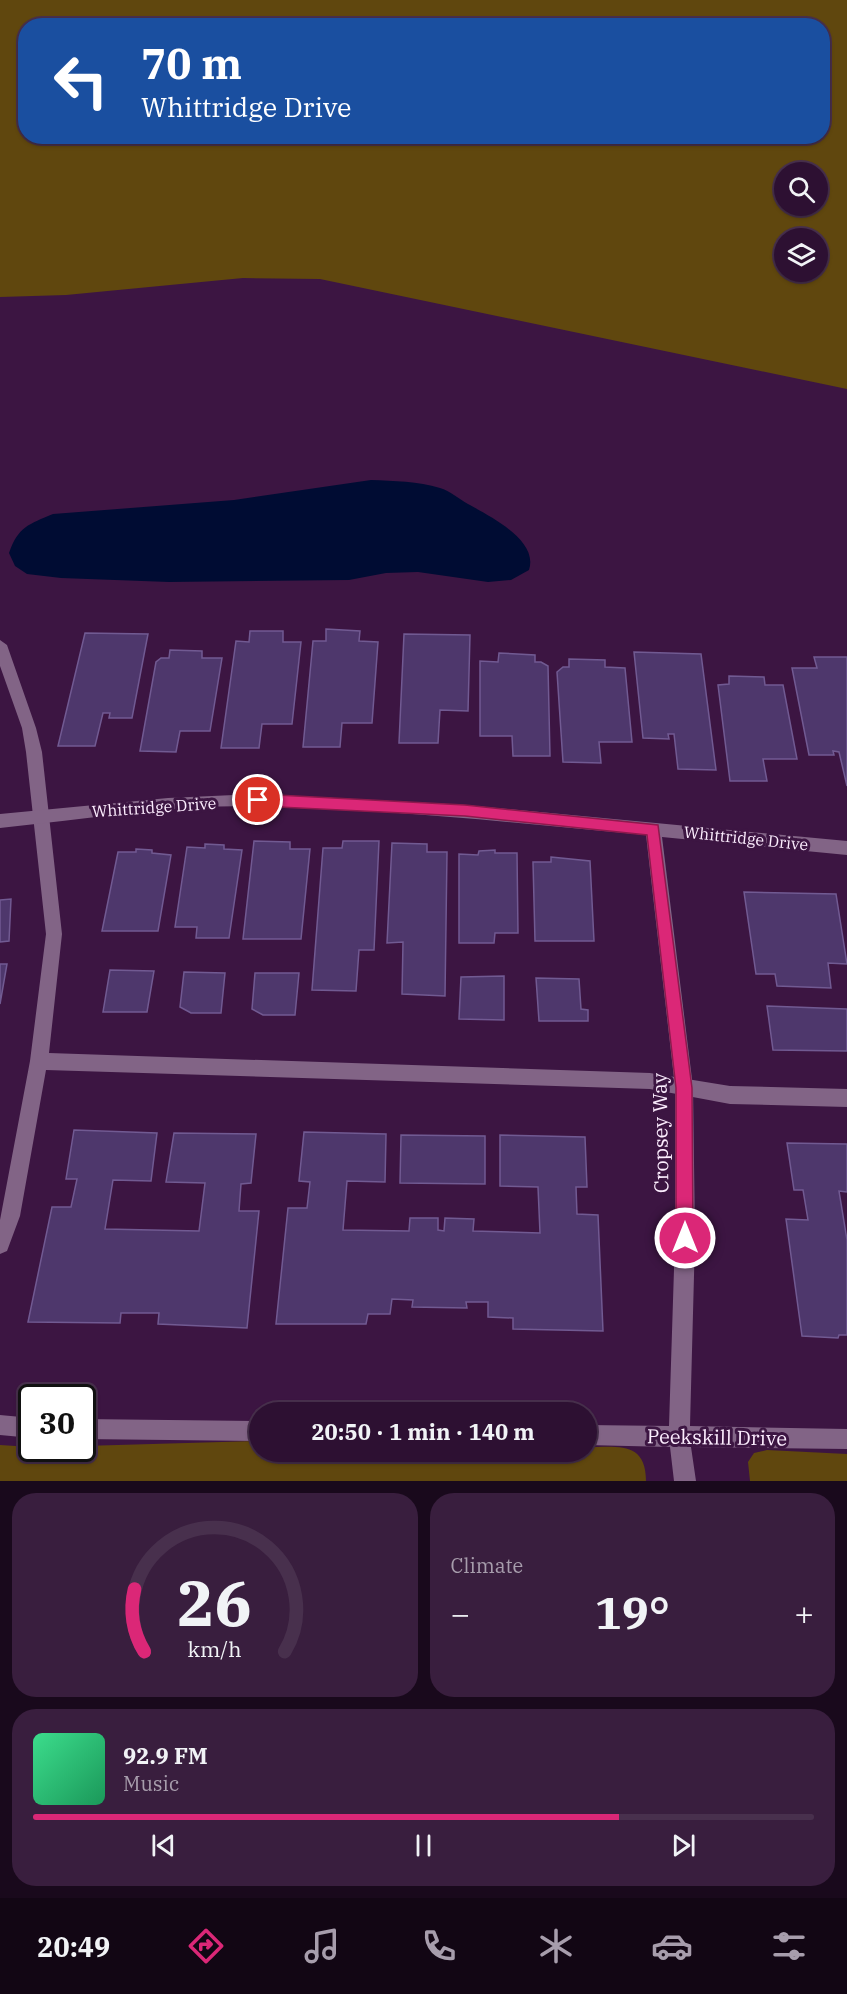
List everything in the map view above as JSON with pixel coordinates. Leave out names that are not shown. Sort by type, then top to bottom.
[{"type":"street","points":[[0,645],[29,728],[34,752],[54,934],[39,1061],[11,1216],[0,1244]]},
{"type":"street","name":"Whittridge Drive","points":[[0,821],[168,804],[258,800],[465,811],[847,848]]},
{"type":"street","name":"Cropsey Way","points":[[653,829],[684,1088],[685,1238],[679,1437],[685,1481]]},
{"type":"street","points":[[39,1061],[651,1081],[730,1095],[847,1098]]},
{"type":"street","points":[[0,1425],[18,1427]]},
{"type":"street","points":[[96,1429],[249,1431]]},
{"type":"street","name":"Peekskill Drive","points":[[597,1435],[847,1439]]},
{"type":"shaded area","points":[[0,0],[847,0],[847,389],[320,279],[243,278],[66,295],[0,297]]},
{"type":"shaded area","points":[[249,1441],[249,1462],[597,1462],[597,1447],[619,1447],[636,1453],[641,1459],[645,1468],[646,1481],[0,1481],[0,1445],[18,1446],[18,1462],[96,1462],[96,1446]]},
{"type":"shaded area","points":[[767,1450],[847,1454],[847,1481],[750,1481],[748,1462],[754,1453]]},
{"type":"water","points":[[371,480],[423,484],[451,493],[499,522],[520,539],[530,559],[529,570],[511,580],[488,582],[418,572],[386,573],[349,580],[169,582],[61,578],[27,574],[15,566],[9,553],[16,537],[25,528],[53,514],[234,500]]},
{"type":"building","points":[[326,629],[360,631],[359,641],[378,642],[372,723],[342,723],[340,747],[303,747],[313,641],[326,641]]},
{"type":"building","points":[[250,631],[283,631],[283,642],[301,642],[292,724],[262,724],[259,748],[221,748],[236,641],[249,642]]},
{"type":"building","points":[[85,633],[148,634],[132,718],[109,718],[110,713],[103,713],[95,746],[58,746]]},
{"type":"building","points":[[404,634],[470,635],[468,711],[440,710],[438,743],[399,743]]},
{"type":"building","points":[[170,650],[202,651],[202,658],[222,658],[210,731],[180,731],[176,752],[140,751],[156,662],[161,658],[169,658]]},
{"type":"building","points":[[634,652],[701,654],[716,770],[678,769],[674,734],[668,734],[669,739],[643,738]]},
{"type":"building","points":[[499,653],[535,655],[535,662],[548,666],[550,756],[513,756],[512,736],[480,736],[480,661],[498,662]]},
{"type":"building","points":[[814,657],[847,657],[847,786],[839,752],[833,751],[834,755],[809,755],[792,668],[817,668]]},
{"type":"building","points":[[569,659],[605,660],[605,667],[625,668],[632,742],[599,742],[601,763],[563,762],[557,672],[563,667],[569,667]]},
{"type":"building","points":[[729,676],[764,677],[765,685],[783,685],[797,759],[763,759],[767,781],[730,781],[718,685],[729,684]]},
{"type":"building","points":[[254,841],[290,842],[290,849],[310,849],[301,939],[243,939]]},
{"type":"building","points":[[343,841],[379,841],[374,950],[359,950],[356,991],[312,990],[323,848],[342,848]]},
{"type":"building","points":[[392,843],[427,844],[427,852],[447,852],[445,996],[402,994],[403,942],[387,943]]},
{"type":"building","points":[[205,844],[224,845],[224,849],[242,850],[229,938],[196,938],[197,927],[175,927],[187,847],[205,848]]},
{"type":"building","points":[[136,849],[171,855],[158,931],[102,931],[118,852],[136,852]]},
{"type":"building","points":[[495,850],[495,853],[517,853],[518,933],[495,933],[494,943],[459,943],[459,854],[478,855],[479,851]]},
{"type":"building","points":[[551,857],[590,861],[594,941],[535,941],[533,862],[551,862]]},
{"type":"building","points":[[744,892],[836,894],[847,964],[828,963],[831,988],[777,986],[775,974],[756,974]]},
{"type":"building","points":[[11,899],[9,941],[0,942],[0,900]]},
{"type":"building","points":[[0,964],[7,964],[0,1004]]},
{"type":"building","points":[[110,970],[154,971],[147,1012],[103,1012]]},
{"type":"building","points":[[184,972],[225,973],[221,1013],[191,1013],[180,1007]]},
{"type":"building","points":[[255,973],[299,973],[295,1015],[263,1015],[252,1009]]},
{"type":"building","points":[[504,976],[504,1020],[459,1019],[461,977]]},
{"type":"building","points":[[536,978],[579,979],[581,1009],[588,1010],[588,1021],[539,1021]]},
{"type":"building","points":[[767,1006],[847,1009],[847,1051],[773,1050]]},
{"type":"building","points":[[74,1130],[157,1133],[151,1181],[113,1180],[105,1229],[199,1231],[205,1183],[166,1182],[174,1133],[256,1134],[251,1183],[241,1184],[239,1211],[259,1211],[247,1328],[158,1324],[159,1313],[121,1313],[120,1323],[28,1322],[52,1207],[71,1207],[77,1179],[66,1179]]},
{"type":"building","points":[[304,1132],[386,1134],[385,1182],[347,1181],[343,1230],[409,1231],[410,1218],[438,1218],[438,1230],[444,1231],[445,1218],[474,1219],[473,1231],[540,1233],[538,1187],[500,1186],[500,1135],[585,1137],[587,1187],[576,1187],[577,1214],[598,1215],[603,1331],[513,1329],[513,1318],[488,1317],[488,1302],[466,1302],[467,1308],[412,1307],[413,1300],[392,1299],[390,1314],[368,1314],[366,1324],[276,1324],[288,1208],[307,1208],[310,1182],[299,1181]]},
{"type":"building","points":[[401,1135],[485,1136],[485,1184],[400,1183]]},
{"type":"building","points":[[787,1143],[847,1144],[847,1192],[839,1191],[847,1240],[847,1335],[839,1335],[838,1338],[802,1336],[786,1219],[808,1220],[803,1190],[794,1190]]},
{"type":"route","points":[[258,800],[465,811],[653,829],[684,1088],[685,1238]]}]
